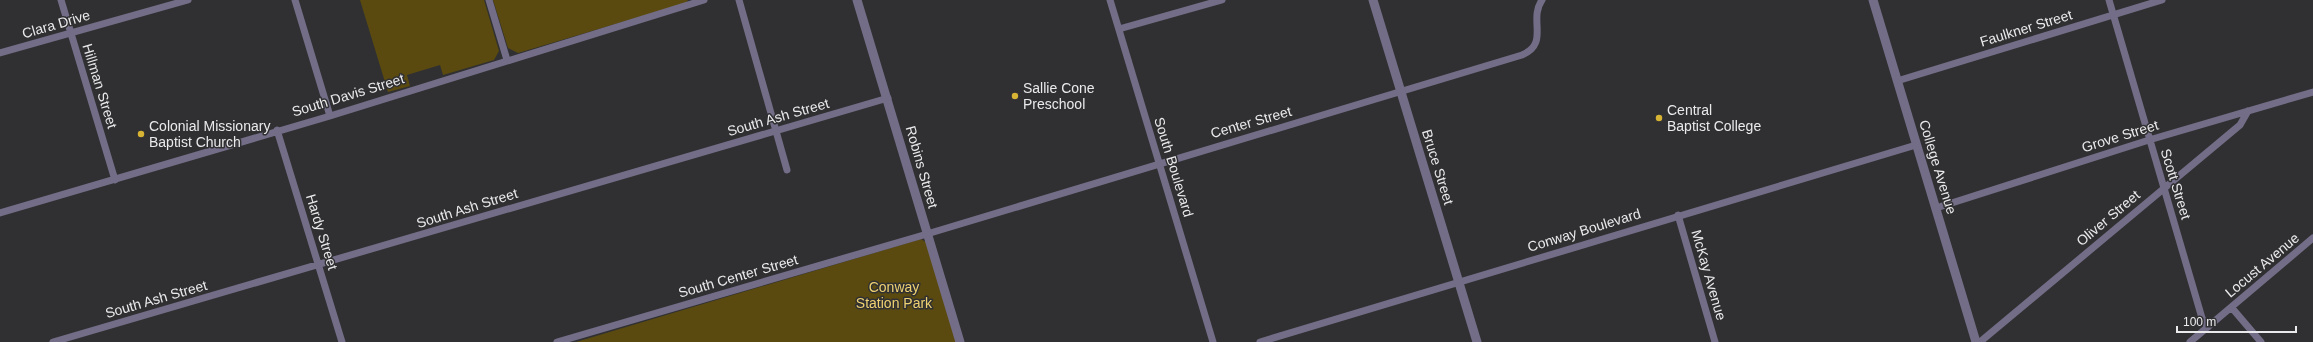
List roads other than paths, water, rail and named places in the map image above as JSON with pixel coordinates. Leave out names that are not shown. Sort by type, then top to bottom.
[{"type":"street","name":"Hillman Street","points":[[61,0],[115,180]]},
{"type":"street","name":"Clara Drive","points":[[0,53],[188,0]]},
{"type":"street","points":[[295,0],[330,116]]},
{"type":"street","points":[[490,0],[507,60]]},
{"type":"street","name":"South Davis Street","points":[[0,213],[115,180],[277,130],[330,116],[701,0]]},
{"type":"street","points":[[739,0],[787,170]]},
{"type":"street","name":"Robins Street","points":[[857,0],[888,98],[926,234],[960,342]]},
{"type":"street","name":"South Boulevard","points":[[1110,0],[1213,342]]},
{"type":"street","points":[[1119,29],[1222,0]]},
{"type":"street","name":"Bruce Street","points":[[1373,0],[1477,342]]},
{"type":"street","name":"Center Street","points":[[926,234],[1530,52],[1536,45],[1538,12],[1542,0]]},
{"type":"street","name":"College Avenue","points":[[1873,0],[1976,342]]},
{"type":"street","name":"Scott Street","points":[[2109,0],[2202,318],[2208,327]]},
{"type":"street","name":"Faulkner Street","points":[[1897,81],[2162,0]]},
{"type":"street","name":"Grove Street","points":[[1936,208],[2149,140],[2313,92]]},
{"type":"street","name":"South Ash Street","points":[[53,342],[776,132],[888,98]]},
{"type":"street","name":"Oliver Street","points":[[1980,342],[2240,125],[2248,111]]},
{"type":"street","name":"Hardy Street","points":[[277,130],[342,342]]},
{"type":"street","name":"Conway Boulevard","points":[[1260,342],[1459,283],[1678,215],[1916,145]]},
{"type":"street","name":"McKay Avenue","points":[[1678,215],[1715,342]]},
{"type":"street","name":"South Center Street","points":[[556,342],[926,234]]},
{"type":"street","name":"Locust Avenue","points":[[2190,342],[2313,238]]},
{"type":"street","points":[[2232,308],[2261,342]]},
{"type":"place","name":"Sallie Cone Preschool","points":[[1015,96]]},
{"type":"place","name":"Central Baptist College","points":[[1659,118]]},
{"type":"place","name":"Colonial Missionary Baptist Church","points":[[141,134]]},
{"type":"park label","name":"Conway Station Park","points":[[894,296]]}]
